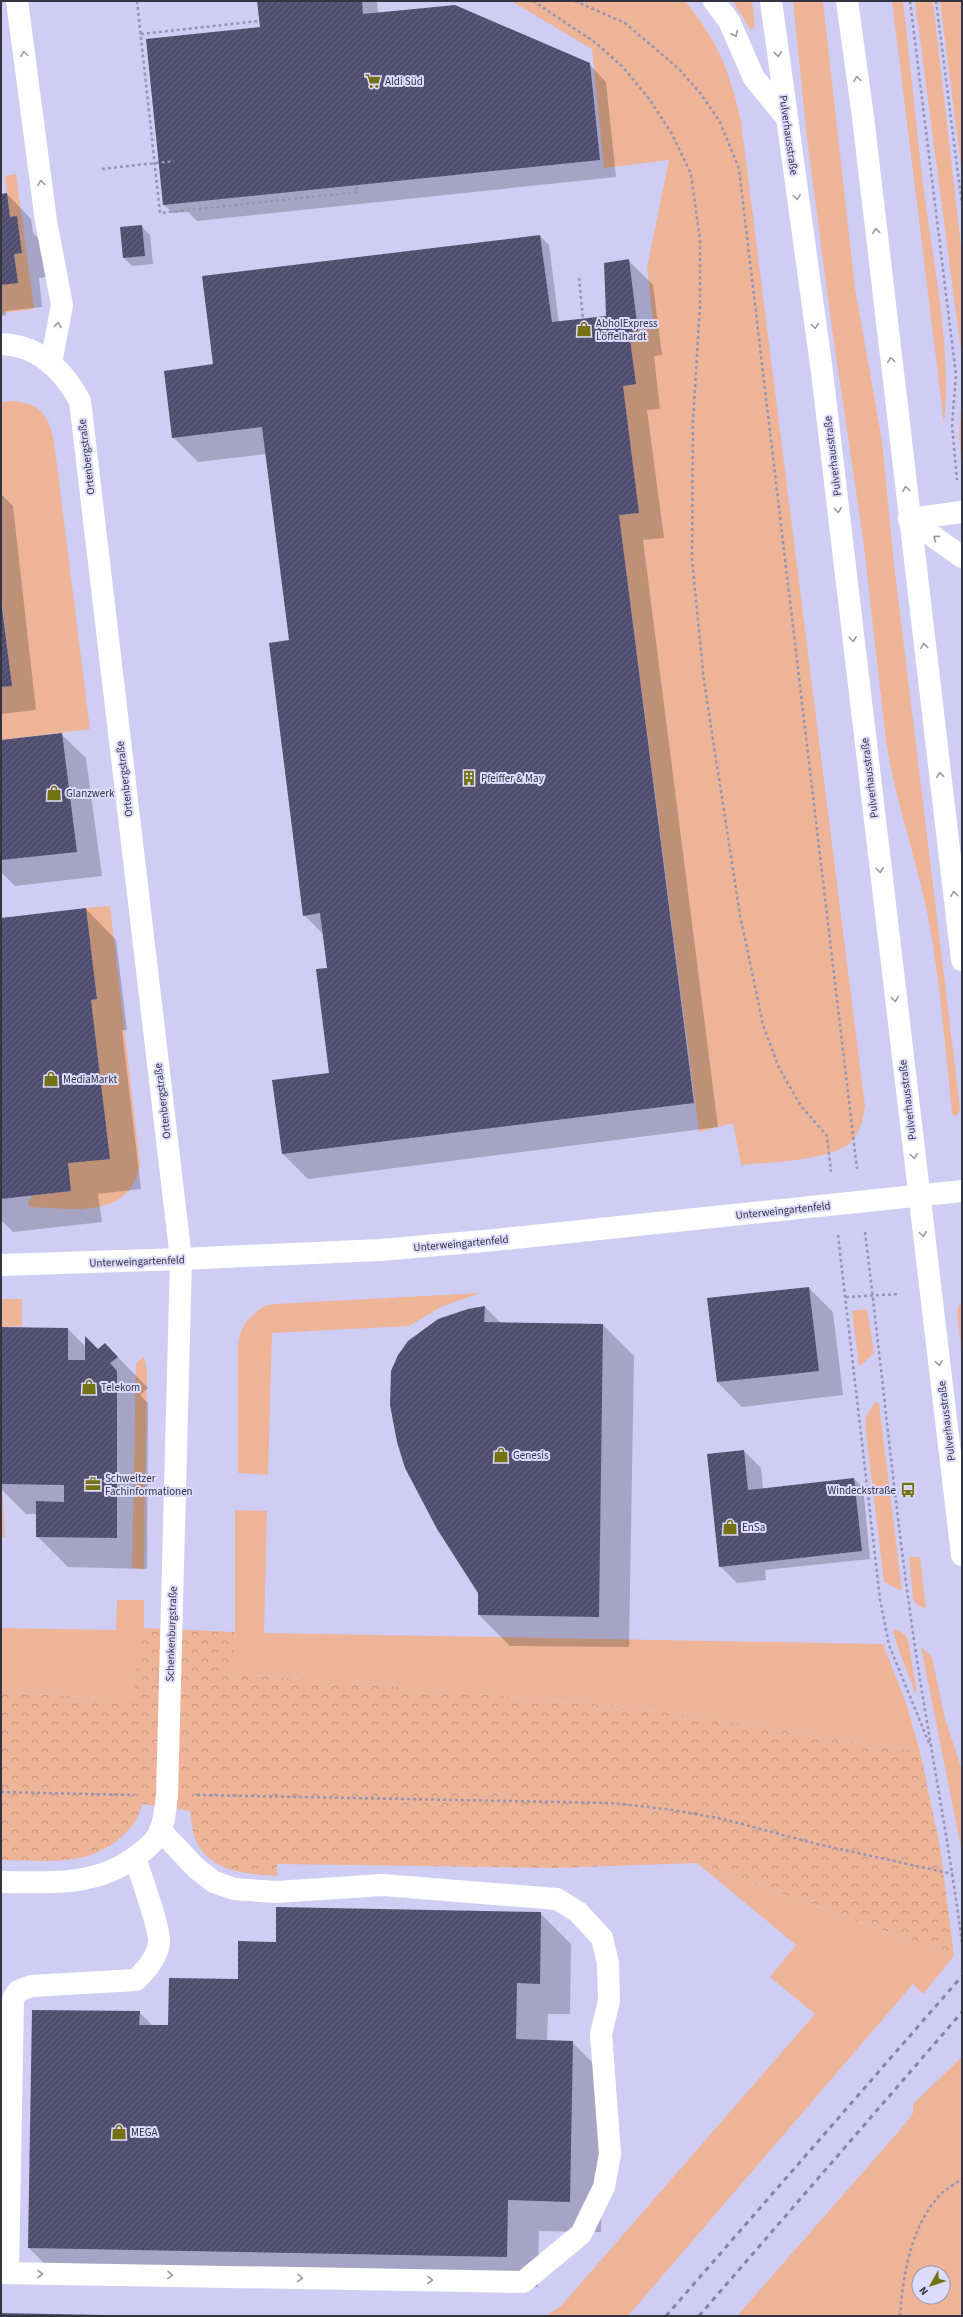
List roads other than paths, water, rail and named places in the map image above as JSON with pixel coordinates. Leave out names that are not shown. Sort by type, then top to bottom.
[{"type":"main road","points":[[17,1],[45,214],[62,305],[51,363]]},
{"type":"main road","points":[[714,1],[729,21],[754,78],[786,117]]},
{"type":"main road","name":"Pulverhausstraße","points":[[771,1],[823,380],[918,1195],[962,1555]]},
{"type":"main road","points":[[847,1],[863,118],[962,960]]},
{"type":"main road","name":"Ortenbergstraße","points":[[1,344],[20,347],[51,363],[69,380],[80,401],[181,1259]]},
{"type":"main road","points":[[909,519],[961,512]]},
{"type":"main road","points":[[909,519],[962,557]]},
{"type":"main road","name":"Unterweingartenfeld","points":[[1,1265],[380,1250],[487,1241],[962,1191]]},
{"type":"main road","name":"Schenkenburgstraße","points":[[1,1882],[70,1882],[102,1875],[124,1865],[147,1849],[157,1837],[164,1822],[167,1796],[181,1259]]},
{"type":"main road","points":[[135,1857],[153,1916],[159,1943],[151,1964],[136,1980],[31,1986],[18,1991],[13,1999],[5,2273],[523,2282],[581,2234],[604,2187],[610,2154],[601,2034],[609,2001],[608,1963],[602,1938],[578,1912],[557,1899],[383,1885],[276,1892],[234,1889],[214,1882],[196,1868],[160,1830]]},
{"type":"railway","points":[[666,2316],[962,1976]]},
{"type":"railway","points":[[699,2316],[962,2012]]},
{"type":"place","name":"Aldi Süd","points":[[373,81]]},
{"type":"place","name":"AbholExpress Löffelhardt","points":[[584,329]]},
{"type":"place","name":"Pfeiffer & May","points":[[469,778]]},
{"type":"place","name":"Glanzwerk","points":[[54,793]]},
{"type":"place","name":"MediaMarkt","points":[[51,1079]]},
{"type":"place","name":"Telekom","points":[[89,1387]]},
{"type":"place","name":"Genesis","points":[[501,1455]]},
{"type":"place","name":"Schweitzer Fachinformationen","points":[[93,1484]]},
{"type":"place","name":"Windeckstraße","points":[[908,1490]]},
{"type":"place","name":"EnSa","points":[[730,1527]]},
{"type":"place","name":"MEGA","points":[[119,2132]]}]
